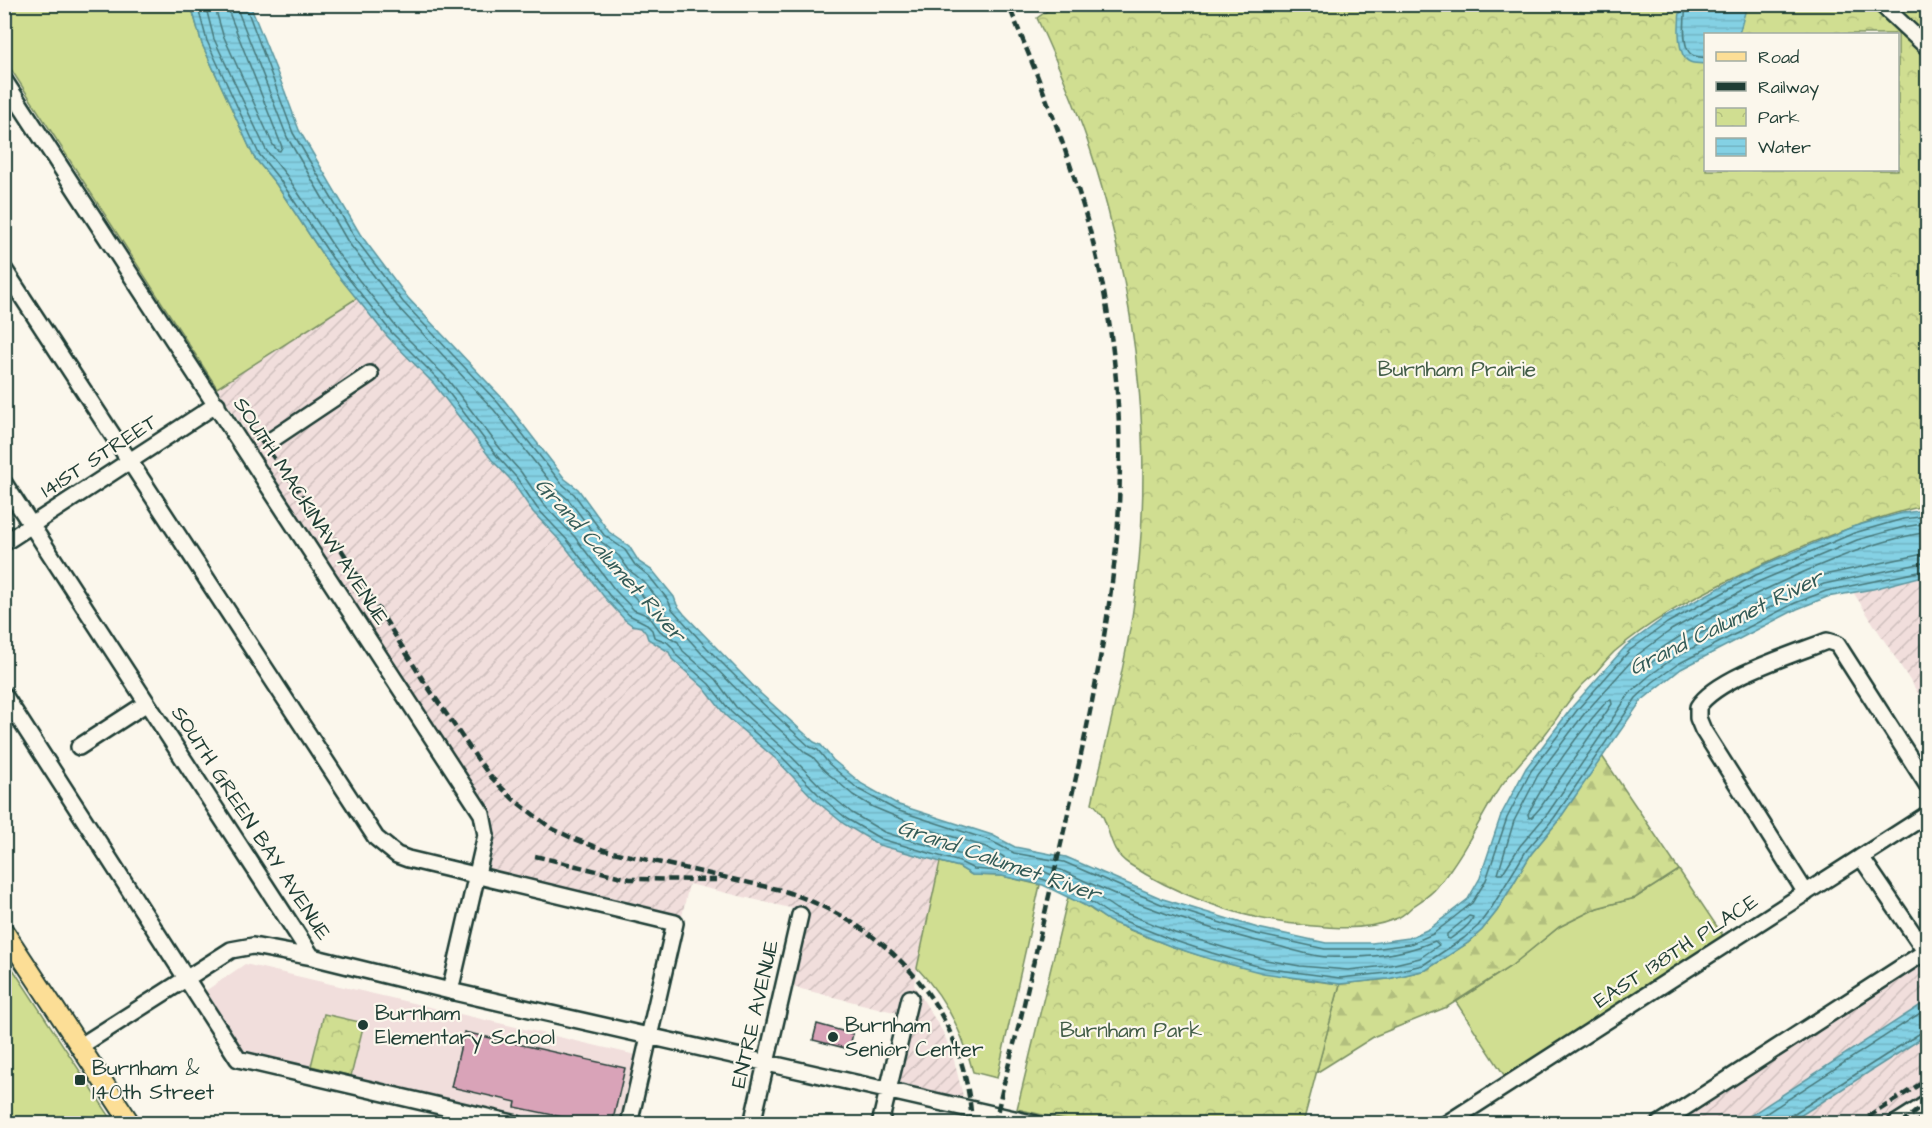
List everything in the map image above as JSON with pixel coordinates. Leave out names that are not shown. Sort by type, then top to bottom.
[{"type":"main road","points":[[4,931],[131,1124]]},
{"type":"street","points":[[1881,4],[1928,48]]},
{"type":"street","name":"SOUTH MACKINAW AVENUE","points":[[4,80],[482,814],[486,835],[450,991]]},
{"type":"street","points":[[4,269],[376,838],[397,855],[408,859],[675,922],[629,1124]]},
{"type":"street","points":[[273,439],[370,374]]},
{"type":"street","name":"141ST STREET","points":[[4,543],[217,404]]},
{"type":"street","name":"SOUTH GREEN BAY AVENUE","points":[[4,483],[312,957],[450,991],[1036,1124]]},
{"type":"street","points":[[1806,892],[1703,730],[1698,718],[1698,707],[1711,693],[1762,666],[1827,641],[1837,644],[1928,786]]},
{"type":"street","points":[[4,695],[238,1059],[517,1124]]},
{"type":"street","points":[[79,747],[147,703]]},
{"type":"street","name":"EAST 138TH PLACE","points":[[1446,1124],[1928,814]]},
{"type":"street","points":[[1659,1124],[1926,951],[1861,857]]},
{"type":"street","name":"ENTRE AVENUE","points":[[752,1124],[800,915]]},
{"type":"street","points":[[79,1047],[231,950],[242,946],[253,946],[312,957]]},
{"type":"street","points":[[880,1124],[910,998]]},
{"type":"street","points":[[1895,1124],[1928,1103]]},
{"type":"shaded area","points":[[357,298],[387,336],[434,384],[492,460],[511,480],[533,512],[564,545],[604,598],[625,620],[641,627],[651,642],[669,652],[672,659],[704,688],[726,716],[776,759],[814,799],[844,823],[879,845],[940,862],[914,985],[944,1034],[954,1060],[965,1104],[884,1087],[902,1014],[785,985],[803,911],[689,884],[681,921],[479,873],[488,835],[239,434],[245,430],[217,388]]},
{"type":"shaded area","points":[[1927,575],[1927,707],[1853,592]]},
{"type":"shaded area","points":[[1927,951],[1927,1123],[1663,1123]]},
{"type":"shaded area","name":"Burnham Elementary School","points":[[245,964],[636,1055],[620,1123],[535,1123],[241,1056],[201,994]]},
{"type":"green space","name":"Burnham Prairie","points":[[1057,4],[1927,5],[1927,505],[1851,527],[1778,557],[1685,603],[1628,641],[1580,687],[1546,733],[1505,781],[1460,855],[1437,887],[1398,918],[1368,926],[1341,928],[1300,925],[1246,915],[1184,894],[1146,875],[1121,857],[1112,842],[1103,817],[1092,803],[1124,664],[1132,617],[1143,502],[1142,444],[1139,387],[1122,272],[1110,216],[1094,161],[1068,88],[1037,18]]},
{"type":"green space","points":[[5,5],[191,5],[202,44],[254,157],[276,184],[328,263],[357,298],[217,388],[5,60]]},
{"type":"green space","points":[[1602,756],[1679,870],[1635,898],[1597,908],[1559,927],[1511,966],[1447,1007],[1375,1036],[1316,1073],[1340,984],[1388,979],[1426,970],[1468,943],[1497,911],[1531,854],[1558,821]]},
{"type":"green space","points":[[940,862],[959,867],[972,875],[1002,876],[1040,885],[997,1078],[973,1072],[952,1016],[936,991],[917,968]]},
{"type":"green space","points":[[1679,870],[1724,937],[1506,1078],[1456,1002],[1511,966],[1559,927],[1597,908],[1635,898]]},
{"type":"green space","name":"Burnham Park","points":[[1068,897],[1112,922],[1195,954],[1281,975],[1340,984],[1303,1123],[1081,1124],[1017,1109]]},
{"type":"green space","points":[[5,957],[114,1123],[5,1123]]},
{"type":"green space","points":[[324,1014],[364,1023],[351,1076],[311,1066]]},
{"type":"water","points":[[1681,4],[1747,4],[1739,33],[1704,33],[1704,64],[1693,63],[1685,58],[1680,44]]},
{"type":"water","name":"Grand Calumet River","points":[[191,5],[250,5],[299,130],[360,234],[408,298],[504,400],[565,479],[578,489],[609,532],[629,546],[639,562],[653,571],[674,597],[684,614],[761,694],[814,742],[821,745],[833,760],[862,784],[899,805],[992,835],[1015,847],[1066,857],[1163,899],[1258,928],[1326,943],[1372,943],[1409,938],[1429,929],[1468,899],[1480,878],[1501,815],[1526,768],[1573,706],[1626,646],[1664,618],[1754,569],[1852,527],[1902,513],[1927,510],[1927,575],[1873,589],[1827,597],[1797,609],[1681,669],[1641,701],[1558,821],[1531,854],[1497,911],[1482,930],[1468,943],[1426,970],[1388,979],[1340,984],[1263,973],[1170,946],[1109,921],[1090,908],[1043,885],[1002,876],[972,875],[959,867],[879,845],[844,824],[814,799],[776,759],[726,716],[704,688],[672,659],[669,652],[648,639],[641,627],[625,620],[564,545],[533,512],[511,480],[492,460],[434,384],[387,336],[328,263],[276,184],[254,157],[202,44]]},
{"type":"water","points":[[1927,1001],[1927,1035],[1789,1123],[1739,1123]]},
{"type":"building","name":"Burnham Senior Center","points":[[817,1024],[853,1034],[849,1049],[813,1040]]},
{"type":"building","points":[[464,1032],[625,1068],[612,1124],[571,1124],[572,1119],[515,1107],[516,1102],[451,1087]]},
{"type":"railway","points":[[995,1124],[1061,844],[1094,690],[1108,613],[1117,536],[1120,471],[1118,406],[1112,341],[1093,242],[1061,138],[1008,4]]},
{"type":"railway","points":[[253,430],[334,538],[423,680],[476,757],[490,776],[513,799],[551,828],[604,850],[781,890],[820,905],[856,925],[887,949],[915,976],[937,1008],[955,1043],[966,1082],[972,1124]]},
{"type":"railway","points":[[535,856],[630,879],[716,880]]},
{"type":"railway","points":[[1857,1124],[1928,1079]]},
{"type":"railway","points":[[1901,1124],[1928,1101]]},
{"type":"railway","points":[[1918,1124],[1928,1117]]},
{"type":"place","name":"Burnham Elementary School","points":[[363,1025]]},
{"type":"place","name":"Burnham Senior Center","points":[[833,1037]]},
{"type":"place","name":"Burnham & 140th Street","points":[[80,1080]]}]
